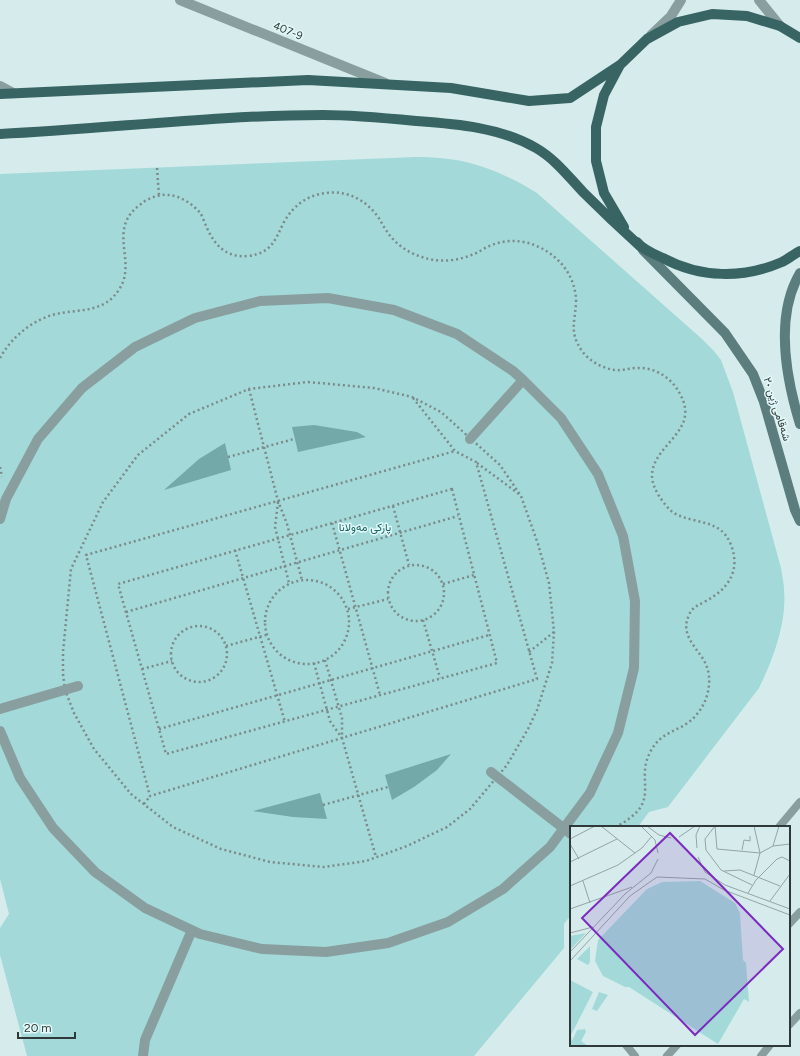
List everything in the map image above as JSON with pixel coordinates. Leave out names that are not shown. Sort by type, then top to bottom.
[{"type":"main road","points":[[0,94],[308,80],[452,88],[529,101],[570,98],[620,66],[647,39],[678,22],[712,14],[747,16],[780,26],[800,38]]},
{"type":"main road","points":[[620,66],[604,95],[596,127],[596,161],[604,193],[621,222],[641,247]]},
{"type":"main road","points":[[0,134],[252,117],[324,115],[446,123],[488,129],[516,138],[537,148],[557,163],[603,213],[641,247],[669,262],[697,272],[726,275],[755,271],[783,262],[800,251]]},
{"type":"main road","name":"شەقامی ژین ٢٠","points":[[641,247],[725,333],[753,374],[764,402],[795,510],[800,521]]},
{"type":"main road","name":"شەقامی ژین ٢٠","points":[[800,273],[787,307],[784,340],[791,394],[800,424]]},
{"type":"street","name":"407-9","points":[[180,0],[386,84]]},
{"type":"street","points":[[647,39],[671,16],[681,0]]},
{"type":"street","points":[[759,0],[780,26]]},
{"type":"street","points":[[0,86],[13,93]]},
{"type":"street","points":[[0,518],[6,499],[38,439],[82,388],[135,347],[195,318],[260,301],[328,298],[394,310],[457,334],[514,371],[561,418],[598,474],[623,536],[635,601],[634,668],[618,733],[590,793],[571,826]]},
{"type":"street","points":[[470,439],[523,380]]},
{"type":"street","points":[[0,709],[78,686]]},
{"type":"street","points":[[0,730],[20,778],[53,828],[95,872],[145,908],[200,934],[262,949],[326,952],[388,943],[448,922],[503,889],[567,832],[494,774]]},
{"type":"street","points":[[143,1056],[145,1040],[192,930]]},
{"type":"lane","points":[[780,826],[800,802]]},
{"type":"lane","points":[[790,923],[800,912]]},
{"type":"lane","points":[[790,1024],[800,1013]]},
{"type":"lane","points":[[627,1046],[635,1056]]},
{"type":"lane","points":[[667,1056],[676,1046]]},
{"type":"lane","points":[[761,1056],[769,1046]]},
{"type":"path","points":[[157,168],[159,196]]},
{"type":"path","points":[[0,358],[2,352],[15,338],[32,324],[53,315],[95,309],[108,302],[120,288],[126,274],[122,236],[126,222],[135,209],[146,200],[159,196],[168,195],[179,198],[192,205],[202,215],[214,242],[231,254],[244,257],[258,254],[272,246],[279,236],[285,221],[302,201],[314,195],[329,192],[342,192],[356,197],[369,206],[387,232],[398,244],[412,254],[423,258],[441,261],[459,259],[475,254],[487,247],[516,240],[528,242],[542,248],[558,260],[567,270],[574,286],[576,303],[572,327],[576,341],[583,353],[592,361],[604,367],[617,370],[650,368],[662,374],[672,383],[682,396],[685,410],[683,421],[679,432],[657,457],[652,471],[654,487],[662,500],[673,512],[691,519],[706,522],[721,529],[730,540],[735,557],[733,574],[723,590],[697,605],[690,612],[686,624],[688,637],[694,648],[702,657],[708,670],[709,685],[706,699],[698,714],[685,725],[660,738],[651,751],[645,768],[645,798],[640,808],[630,818],[618,826]]},
{"type":"path","points":[[441,412],[412,397],[374,388],[308,382],[249,389],[189,414],[138,455],[103,502],[71,569],[63,652],[65,690],[74,713],[94,749],[131,794],[173,827],[221,849],[270,862],[324,867],[366,861],[407,846],[447,827],[470,810],[494,774],[507,765],[525,735],[537,710],[552,663],[554,632],[549,583],[538,544],[521,496],[500,465]]},
{"type":"path","points":[[249,389],[278,501],[290,535],[302,580]]},
{"type":"path","points":[[412,397],[455,451],[476,462],[521,496]]},
{"type":"path","points":[[228,457],[294,439]]},
{"type":"path","points":[[79,552],[86,555],[455,451]]},
{"type":"path","points":[[144,804],[150,796],[537,679],[476,462]]},
{"type":"path","points":[[452,489],[496,663],[166,754],[118,584],[290,535],[452,489]]},
{"type":"path","points":[[278,501],[275,527],[290,583]]},
{"type":"path","points":[[393,506],[409,565]]},
{"type":"path","points":[[126,612],[458,516]]},
{"type":"path","points":[[332,523],[380,695]]},
{"type":"path","points":[[235,550],[285,722]]},
{"type":"path","points":[[86,555],[150,796]]},
{"type":"path","points":[[409,565],[423,565],[432,569],[439,575],[443,584],[445,593],[443,602],[439,610],[432,617],[414,621],[405,619],[394,611],[388,598],[390,580],[396,572],[404,566],[409,565]]},
{"type":"path","points":[[443,584],[474,575]]},
{"type":"path","points":[[310,579],[324,583],[337,590],[346,602],[350,616],[349,630],[344,644],[335,655],[314,663],[295,663],[283,656],[273,647],[266,635],[265,621],[267,607],[273,596],[283,586],[290,583],[296,580],[310,579]]},
{"type":"path","points":[[348,609],[388,598]]},
{"type":"path","points":[[423,620],[440,678]]},
{"type":"path","points":[[192,626],[211,628],[219,634],[226,646],[227,661],[223,670],[207,681],[198,682],[190,680],[179,672],[172,661],[171,652],[177,636],[192,626]]},
{"type":"path","points":[[529,652],[554,632]]},
{"type":"path","points":[[226,646],[266,635]]},
{"type":"path","points":[[158,729],[489,635]]},
{"type":"path","points":[[325,660],[342,718],[342,738],[376,857]]},
{"type":"path","points":[[142,669],[172,661]]},
{"type":"path","points":[[314,663],[330,721],[342,738]]},
{"type":"path","points":[[323,805],[388,787]]},
{"type":"green space","name":"پارکی مەولانا","points":[[416,157],[449,159],[465,162],[508,177],[537,193],[702,339],[721,360],[733,392],[781,568],[784,587],[783,615],[774,653],[759,688],[668,807],[649,812],[639,826],[570,826],[570,916],[564,924],[564,948],[474,1056],[27,1056],[0,955],[0,928],[9,914],[0,879],[0,174]]},
{"type":"shaded area","points":[[314,425],[357,432],[366,437],[298,452],[292,427]]},
{"type":"shaded area","points":[[225,443],[231,470],[164,490],[199,459]]},
{"type":"shaded area","points":[[451,754],[437,770],[414,787],[392,800],[385,775]]},
{"type":"shaded area","points":[[320,793],[327,819],[293,817],[253,811]]}]
